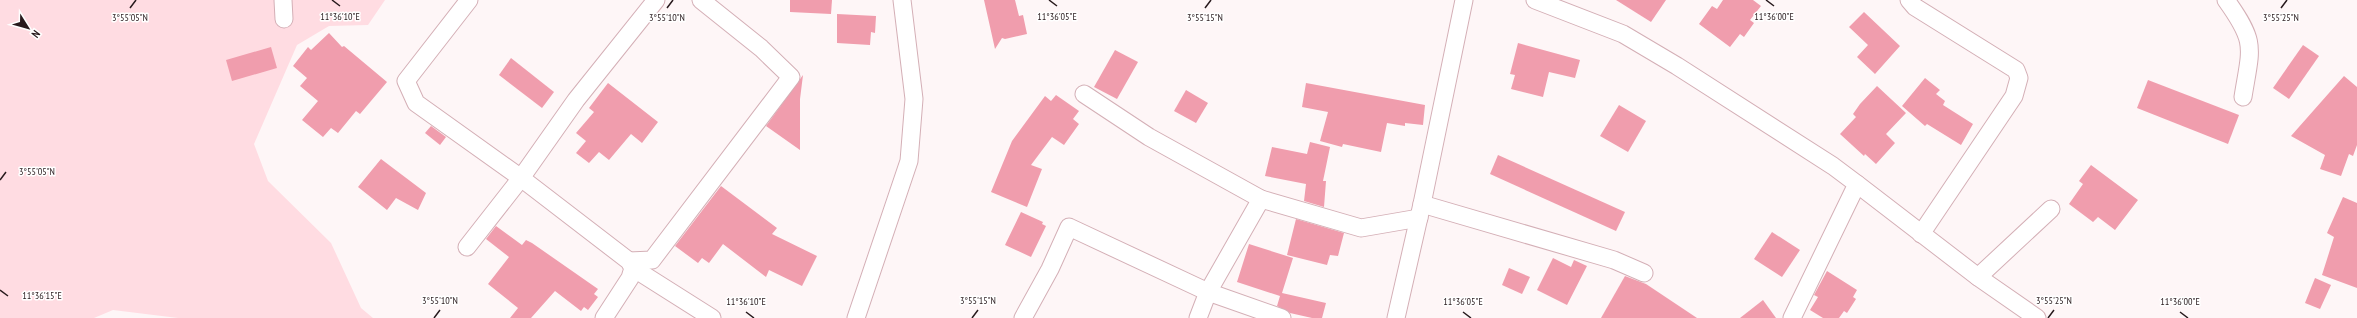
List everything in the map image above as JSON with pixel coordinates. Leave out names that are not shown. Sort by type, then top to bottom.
[{"type":"street","points":[[283,0],[284,19]]},
{"type":"street","points":[[468,0],[406,81],[416,102],[521,178],[631,265],[712,318]]},
{"type":"street","points":[[468,247],[521,178],[576,100],[656,0]]},
{"type":"street","points":[[631,265],[652,260],[791,77],[761,48],[701,0]]},
{"type":"street","points":[[856,318],[909,161],[914,99],[902,0]]},
{"type":"street","points":[[1396,318],[1464,0]]},
{"type":"street","points":[[1535,0],[1623,34],[1677,66],[1833,166],[1978,277],[2037,318]]},
{"type":"street","points":[[1909,0],[1914,7],[2016,70],[2019,78],[2014,96],[1921,234]]},
{"type":"street","points":[[2226,0],[2248,35],[2251,49],[2243,97]]},
{"type":"street","points":[[1084,94],[1149,137],[1261,200],[1360,228],[1420,211],[1614,260],[1644,273]]},
{"type":"street","points":[[1792,318],[1857,184]]},
{"type":"street","points":[[1198,318],[1208,292],[1261,200]]},
{"type":"street","points":[[1978,277],[2051,209]]},
{"type":"street","points":[[1023,318],[1050,269],[1069,227],[1208,292],[1282,318]]},
{"type":"street","points":[[604,318],[630,278],[631,265]]},
{"type":"shaded area","points":[[0,0],[385,0],[368,25],[329,26],[297,45],[254,144],[268,181],[331,243],[361,308],[373,318],[178,318],[113,310],[94,318],[0,318]]},
{"type":"building","points":[[790,0],[832,0],[831,14],[790,12]]},
{"type":"building","points":[[984,0],[1015,0],[1019,16],[1023,15],[1027,34],[1005,39],[1002,38],[995,49]]},
{"type":"building","points":[[1616,0],[1666,0],[1651,22]]},
{"type":"building","points":[[1723,0],[1753,0],[1761,6],[1750,20],[1754,23],[1744,37],[1740,34],[1730,47],[1699,24],[1712,6],[1717,9]]},
{"type":"building","points":[[1864,12],[1900,46],[1875,74],[1857,57],[1868,45],[1849,27]]},
{"type":"building","points":[[837,14],[876,16],[875,33],[871,32],[870,45],[837,43]]},
{"type":"building","points":[[329,33],[342,47],[344,46],[387,82],[360,114],[356,111],[338,133],[331,128],[323,137],[302,120],[318,101],[300,86],[307,78],[293,66],[308,47],[311,50]]},
{"type":"building","points":[[1518,43],[1580,60],[1575,78],[1549,72],[1543,97],[1511,89],[1515,75],[1510,74]]},
{"type":"building","points":[[2303,45],[2319,56],[2289,99],[2273,88]]},
{"type":"building","points":[[271,47],[277,68],[232,81],[226,60]]},
{"type":"building","points":[[1115,50],[1138,62],[1117,99],[1094,87]]},
{"type":"building","points":[[511,58],[554,92],[542,108],[499,75]]},
{"type":"building","points":[[803,75],[800,99],[800,150],[766,126]]},
{"type":"building","points":[[2344,76],[2357,87],[2357,145],[2353,156],[2349,154],[2341,176],[2320,169],[2325,155],[2291,136]]},
{"type":"building","points":[[1925,78],[1940,90],[1936,94],[1945,101],[1943,105],[1973,124],[1961,145],[1927,124],[1925,126],[1902,106]]},
{"type":"building","points":[[2148,80],[2239,115],[2228,144],[2137,108]]},
{"type":"building","points":[[608,83],[658,122],[642,143],[631,134],[609,160],[599,152],[589,163],[576,153],[586,141],[576,133],[594,112],[589,108]]},
{"type":"building","points":[[1306,83],[1425,105],[1423,125],[1405,123],[1405,126],[1387,123],[1381,152],[1343,144],[1342,147],[1320,141],[1328,112],[1302,107]]},
{"type":"building","points":[[1877,86],[1906,113],[1886,134],[1895,143],[1876,164],[1865,154],[1864,156],[1840,134],[1856,117],[1853,114],[1860,104]]},
{"type":"building","points":[[1186,90],[1208,103],[1196,123],[1174,111]]},
{"type":"building","points":[[1056,95],[1079,111],[1073,119],[1079,124],[1064,145],[1052,137],[1031,165],[1042,169],[1027,207],[991,192],[1012,141],[1045,96],[1051,101]]},
{"type":"building","points":[[1619,105],[1646,121],[1628,152],[1600,136]]},
{"type":"building","points":[[431,126],[446,137],[440,145],[425,133]]},
{"type":"building","points":[[1310,142],[1330,147],[1323,181],[1326,181],[1324,207],[1304,201],[1306,184],[1265,176],[1272,147],[1307,154]]},
{"type":"building","points":[[1498,155],[1625,212],[1616,231],[1490,174]]},
{"type":"building","points":[[381,159],[426,193],[418,210],[396,198],[387,210],[358,187]]},
{"type":"building","points":[[2091,165],[2138,200],[2115,230],[2098,217],[2093,222],[2069,204],[2083,184],[2079,181]]},
{"type":"building","points":[[721,186],[777,228],[772,234],[817,256],[802,286],[769,270],[766,277],[723,244],[709,263],[702,258],[698,263],[675,246]]},
{"type":"building","points":[[2343,197],[2357,203],[2357,288],[2322,275],[2334,237],[2327,233]]},
{"type":"building","points":[[1021,212],[1043,222],[1042,224],[1046,226],[1031,257],[1005,245]]},
{"type":"building","points":[[1296,219],[1344,233],[1338,256],[1330,255],[1327,265],[1287,255]]},
{"type":"building","points":[[496,226],[522,245],[526,240],[532,243],[598,289],[594,294],[598,297],[588,310],[584,307],[581,311],[555,291],[531,318],[510,318],[518,308],[488,284],[509,257],[486,239]]},
{"type":"building","points":[[1772,232],[1800,250],[1782,277],[1754,259]]},
{"type":"building","points":[[1249,244],[1293,258],[1282,293],[1326,303],[1322,318],[1312,318],[1290,313],[1277,306],[1280,296],[1237,282]]},
{"type":"building","points":[[1553,258],[1571,267],[1574,260],[1587,266],[1567,305],[1537,290]]},
{"type":"building","points":[[1509,268],[1530,277],[1522,294],[1502,285]]},
{"type":"building","points":[[1827,271],[1857,290],[1853,297],[1856,299],[1847,313],[1844,311],[1839,318],[1823,318],[1810,310],[1818,297],[1814,295]]},
{"type":"building","points":[[1625,276],[1646,284],[1697,318],[1601,318]]},
{"type":"building","points":[[2315,278],[2331,285],[2320,309],[2305,303]]},
{"type":"building","points":[[1763,300],[1776,318],[1740,318]]}]
